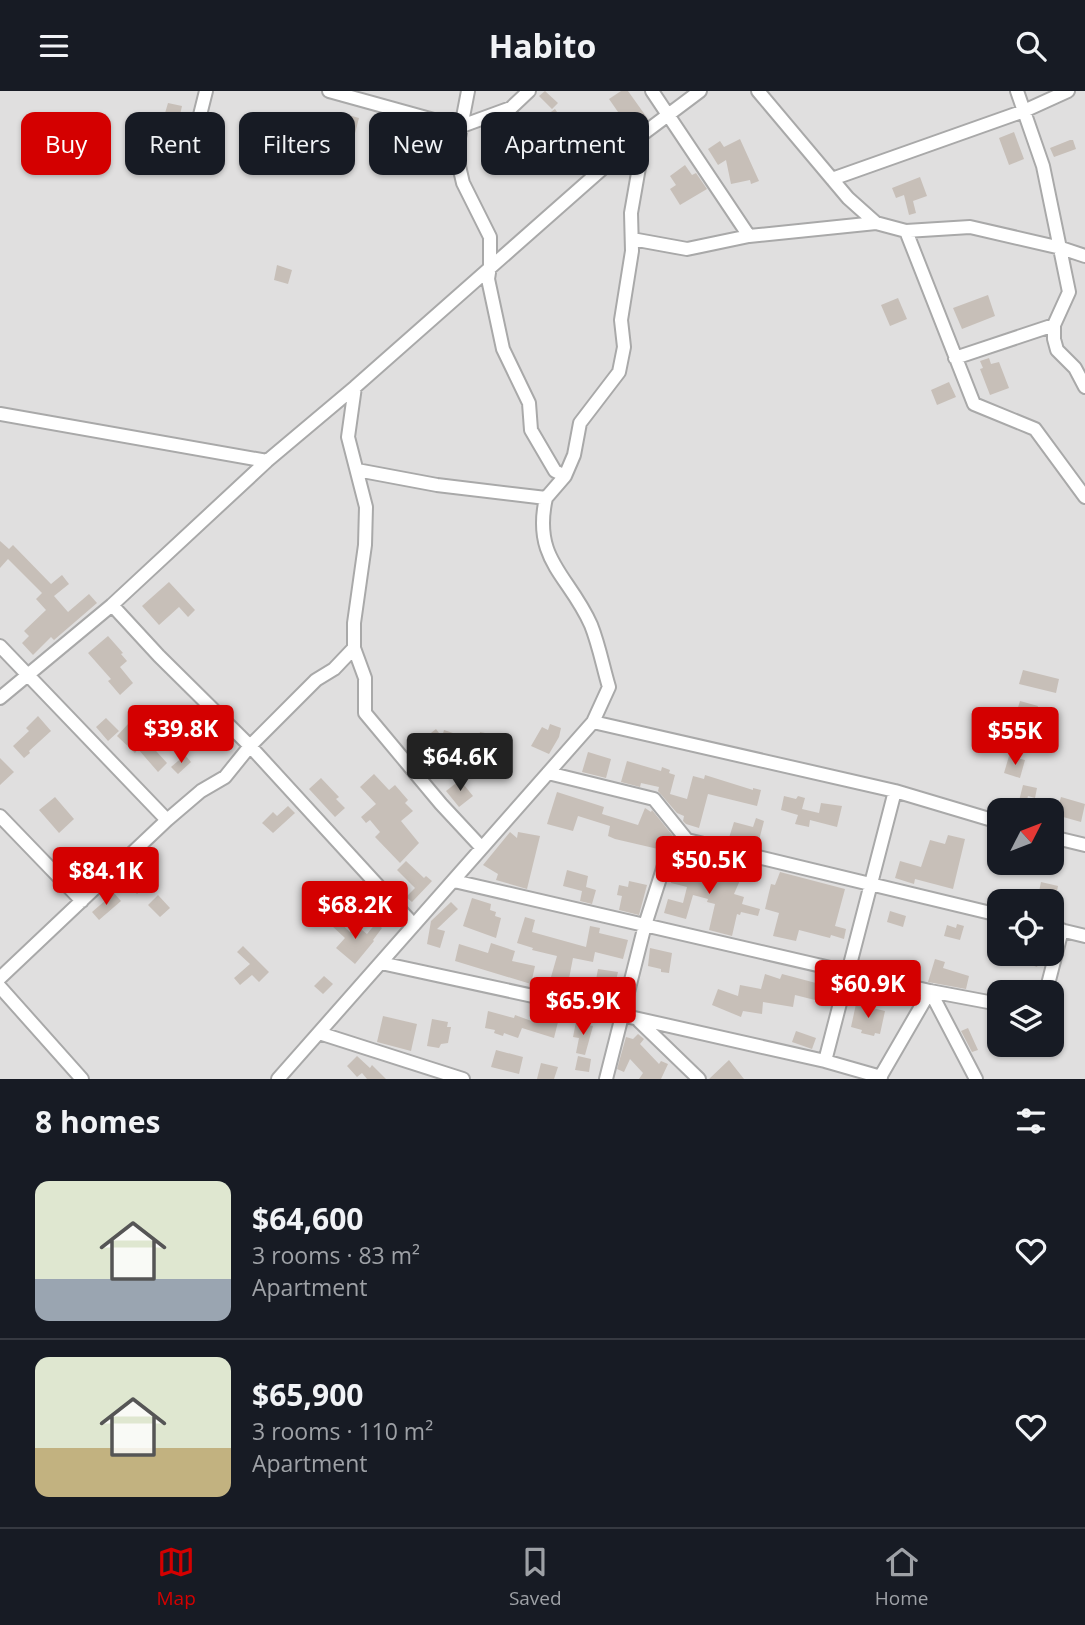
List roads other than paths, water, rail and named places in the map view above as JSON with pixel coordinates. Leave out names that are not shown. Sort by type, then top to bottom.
[{"type":"street","points":[[201,112],[206,91]]},
{"type":"street","points":[[329,91],[405,112]]},
{"type":"street","points":[[463,112],[468,91]]},
{"type":"street","points":[[467,124],[511,108],[529,91]]},
{"type":"street","points":[[652,91],[749,236]]},
{"type":"street","points":[[649,129],[700,91]]},
{"type":"street","points":[[758,91],[848,198],[876,223]]},
{"type":"street","points":[[1017,91],[1043,166],[1069,292],[1054,325],[1054,339],[1057,349],[1075,368],[1085,387]]},
{"type":"street","points":[[832,179],[1024,111],[1069,91]]},
{"type":"street","points":[[461,175],[490,237],[488,279],[503,349],[529,403],[531,430],[555,471],[565,476]]},
{"type":"street","points":[[0,698],[112,605],[267,461],[355,387],[595,175]]},
{"type":"street","points":[[278,1079],[593,722],[609,687],[590,625],[546,552],[542,535],[546,498],[565,476],[574,455],[580,423],[619,372],[624,347],[621,320],[632,251],[631,213],[638,175]]},
{"type":"street","points":[[632,239],[687,249],[749,236],[876,223],[906,231],[970,227],[1061,248],[1085,257]]},
{"type":"street","points":[[906,231],[974,404],[1035,429],[1085,497]]},
{"type":"street","points":[[955,358],[1054,325]]},
{"type":"street","points":[[355,387],[348,436],[366,507],[365,545],[354,624],[354,648],[365,678],[365,713],[481,847]]},
{"type":"street","points":[[0,414],[267,461]]},
{"type":"street","points":[[358,470],[437,485],[546,498]]},
{"type":"street","points":[[112,605],[250,746],[414,925]]},
{"type":"street","points":[[0,646],[167,820]]},
{"type":"street","points":[[0,978],[167,820],[201,791],[225,777],[250,746],[354,648]]},
{"type":"street","points":[[593,722],[895,791],[987,818]]},
{"type":"street","points":[[548,773],[654,799],[687,840],[987,912]]},
{"type":"street","points":[[825,1061],[895,791]]},
{"type":"street","points":[[0,815],[82,901]]},
{"type":"street","points":[[606,1079],[645,925],[668,853],[687,840]]},
{"type":"street","points":[[1064,840],[1085,845]]},
{"type":"street","points":[[454,881],[930,991],[987,1002]]},
{"type":"street","points":[[1064,931],[1085,936]]},
{"type":"street","points":[[382,963],[825,1061],[880,1078],[930,991]]},
{"type":"street","points":[[0,987],[82,1079]]},
{"type":"street","points":[[930,991],[976,1079]]},
{"type":"street","points":[[638,1020],[699,1079]]},
{"type":"street","points":[[319,1033],[463,1079]]}]
